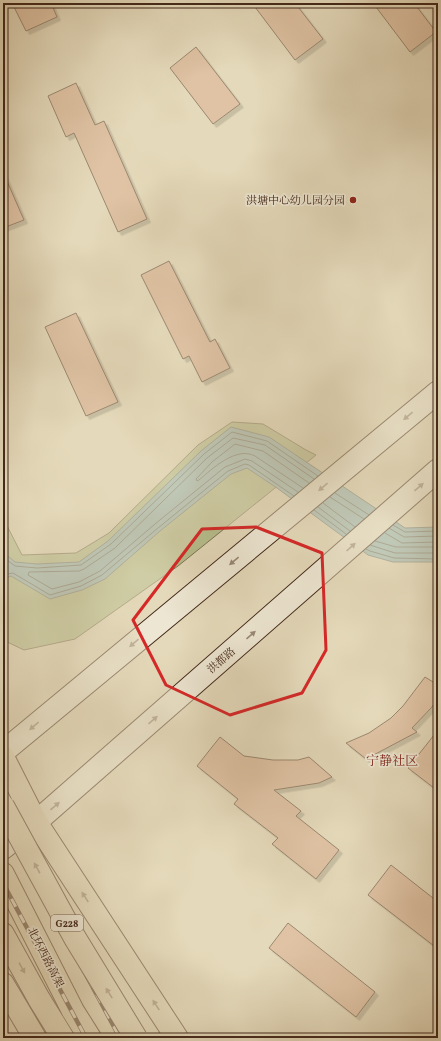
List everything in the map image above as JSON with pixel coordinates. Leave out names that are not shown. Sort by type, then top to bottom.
[{"type":"main road","points":[[3,752],[438,392]]},
{"type":"main road","name":"洪都路","points":[[3,848],[36,822],[438,470]]},
{"type":"main road","points":[[3,756],[36,822],[177,1038]]},
{"type":"main road","name":"G228","points":[[3,806],[75,938],[136,1038]]},
{"type":"main road","name":"北环西路高架","points":[[3,874],[73,1011],[90,1038]]},
{"type":"main road","points":[[3,934],[39,1000],[63,1038]]},
{"type":"main road","points":[[3,984],[35,1038]]},
{"type":"highlighted area","points":[[256,527],[322,553],[326,650],[302,693],[230,715],[166,685],[133,620],[202,529]]},
{"type":"green space","points":[[232,422],[263,424],[316,455],[178,566],[75,639],[24,650],[3,640],[3,518],[22,555],[76,553],[109,533],[198,445]]},
{"type":"water","points":[[231,427],[269,437],[405,528],[438,527],[438,562],[393,562],[368,555],[277,488],[247,468],[231,474],[160,531],[105,579],[82,590],[50,599],[11,576],[3,579],[3,552],[15,562],[37,564],[79,562],[108,541],[201,451]]},
{"type":"building","points":[[12,3],[51,3],[57,17],[26,31]]},
{"type":"building","points":[[252,3],[295,3],[323,39],[295,60]]},
{"type":"building","points":[[373,3],[414,3],[436,32],[410,52]]},
{"type":"building","points":[[196,47],[240,104],[213,124],[170,68]]},
{"type":"building","points":[[76,83],[95,125],[104,121],[147,219],[118,232],[74,133],[66,137],[48,96]]},
{"type":"building","points":[[3,172],[24,220],[3,228]]},
{"type":"building","points":[[169,261],[210,342],[215,339],[230,368],[202,382],[189,356],[183,359],[141,275]]},
{"type":"building","points":[[76,313],[118,402],[86,416],[45,327]]},
{"type":"building","points":[[425,677],[438,685],[438,697],[432,707],[412,728],[417,732],[366,759],[346,743],[369,733],[391,718],[403,706]]},
{"type":"building","points":[[438,730],[438,791],[408,768]]},
{"type":"building","points":[[220,737],[244,756],[273,760],[298,760],[309,757],[332,777],[319,783],[274,790],[301,811],[296,816],[339,850],[316,879],[272,844],[278,838],[234,804],[238,799],[197,766]]},
{"type":"building","points":[[391,865],[438,902],[438,949],[368,895]]},
{"type":"building","points":[[288,923],[375,992],[356,1017],[269,948]]},
{"type":"railway","points":[[3,820],[120,1038]]},
{"type":"railway","points":[[3,883],[86,1038]]},
{"type":"place","name":"洪塘中心幼儿园分园","points":[[353,200]]},
{"type":"district","name":"宁静社区","points":[[392,760]]}]
